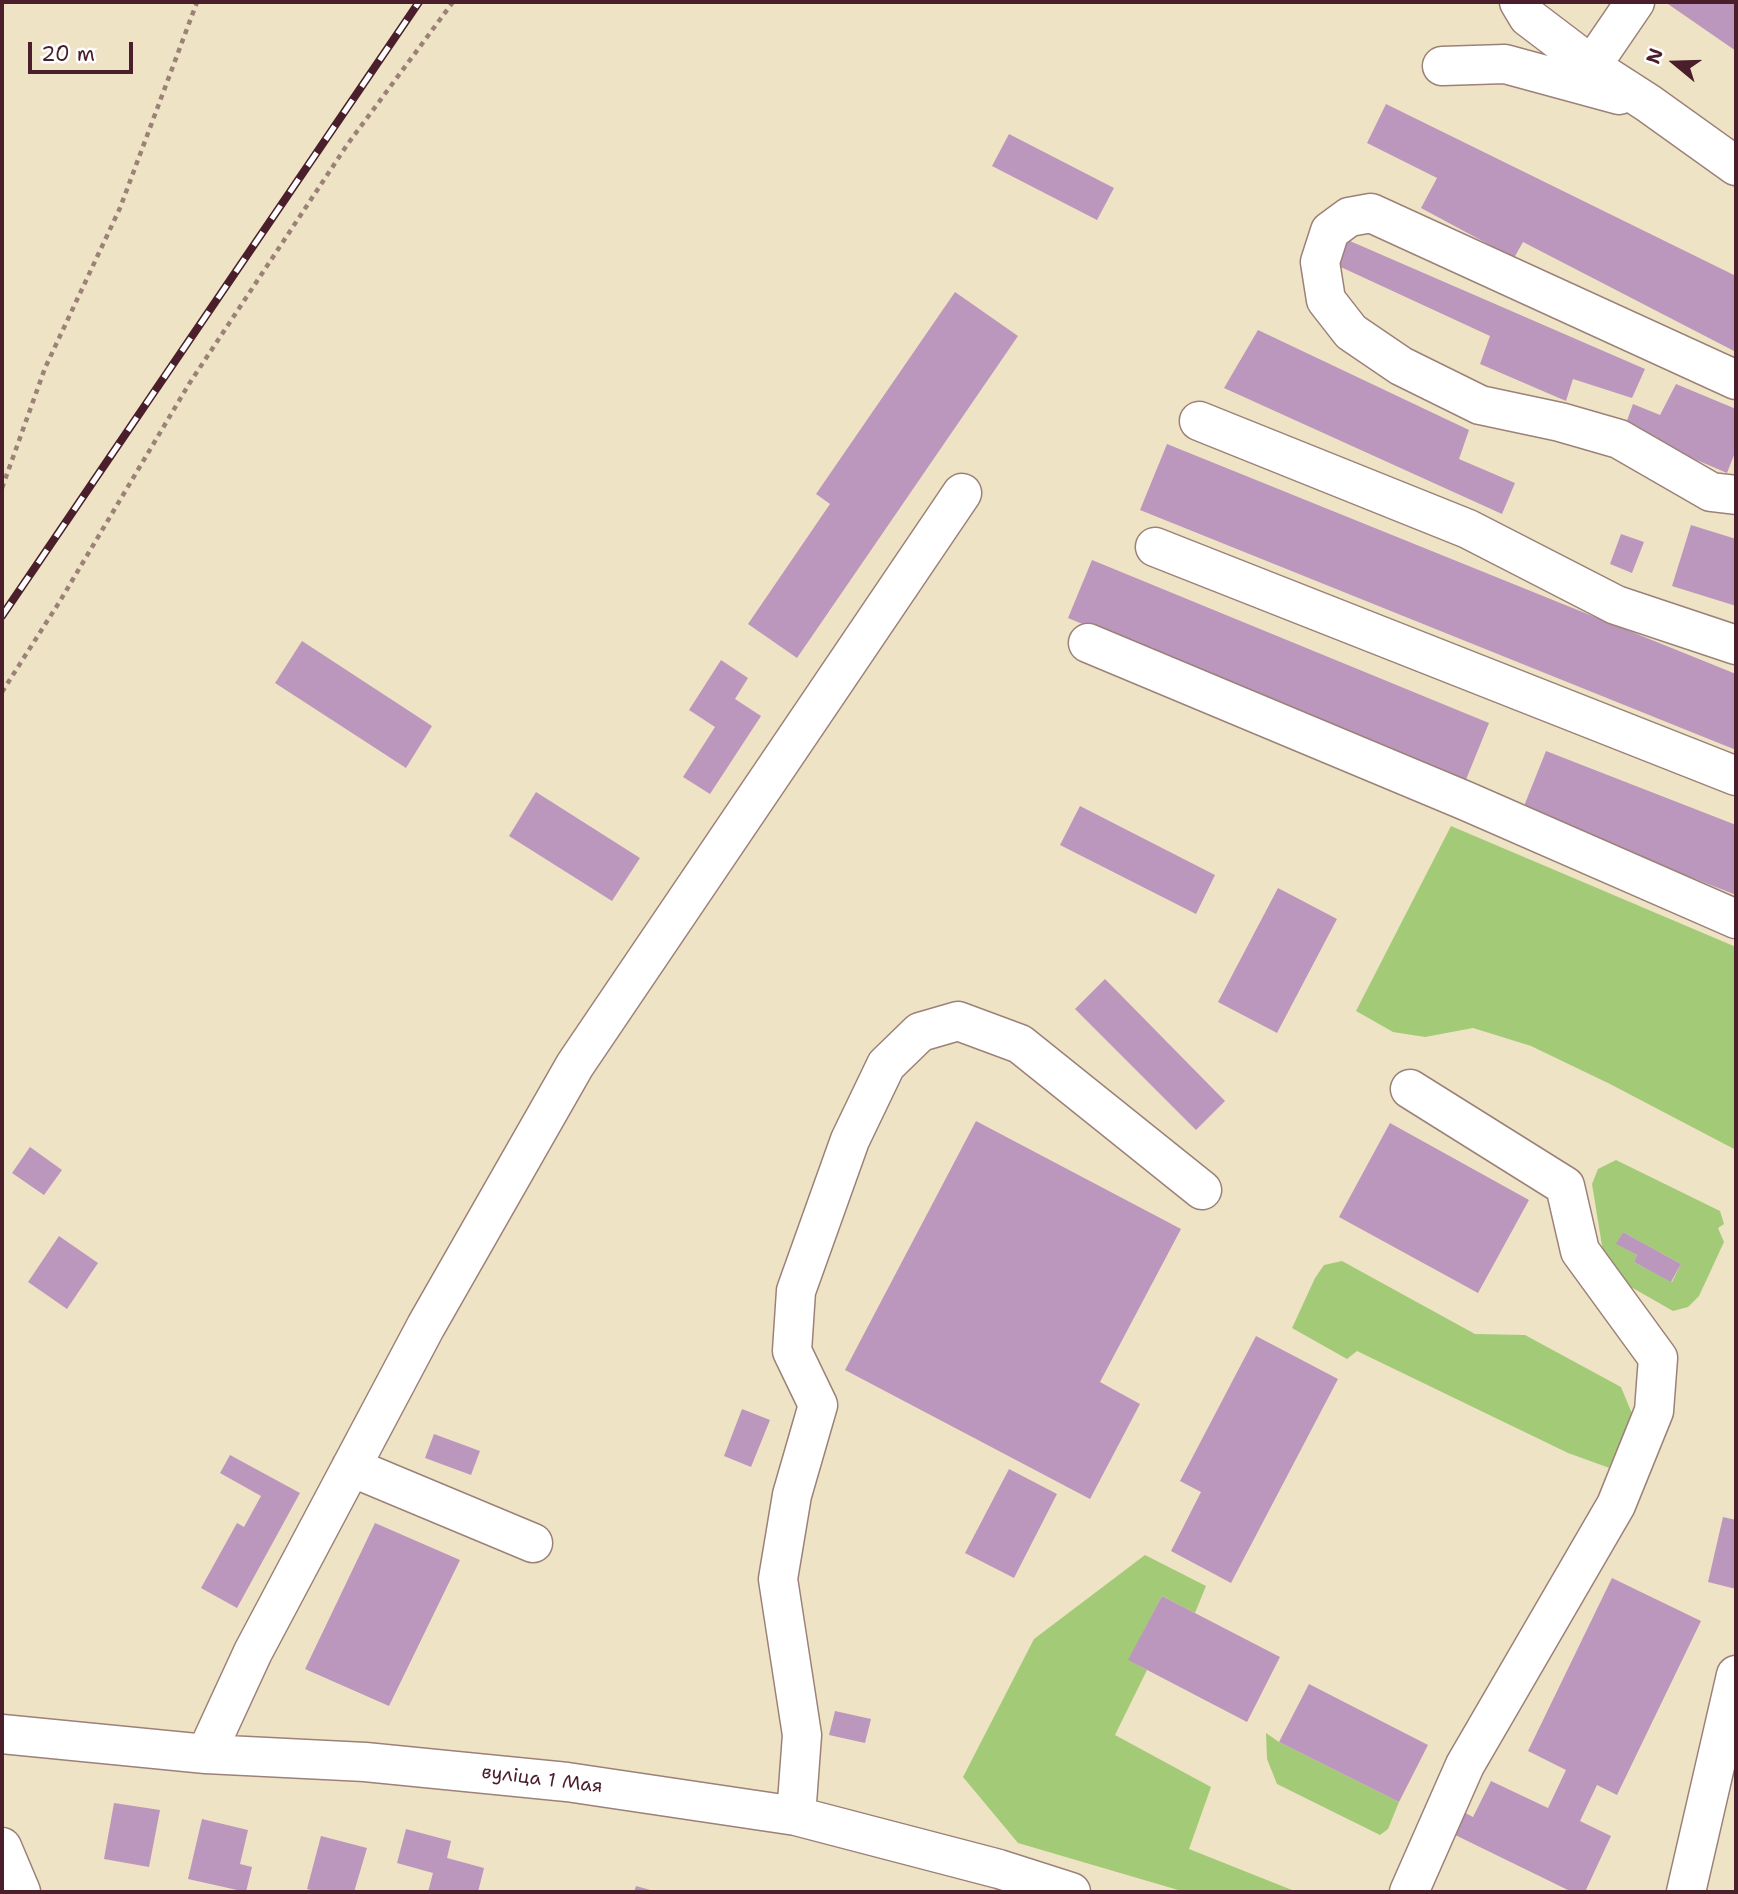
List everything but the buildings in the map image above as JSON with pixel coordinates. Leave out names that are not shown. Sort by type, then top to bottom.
[{"type":"street","points":[[1519,2],[1528,17],[1736,166]]},
{"type":"street","points":[[1592,65],[1635,2]]},
{"type":"street","points":[[1442,66],[1505,64],[1648,103]]},
{"type":"street","points":[[1736,380],[1371,213],[1349,217],[1330,231],[1320,262],[1326,300],[1351,332],[1401,366],[1480,405],[1560,422],[1619,439],[1711,492],[1736,495]]},
{"type":"street","points":[[1199,421],[1468,529],[1616,605],[1736,645]]},
{"type":"street","points":[[206,1754],[253,1652],[426,1326],[575,1065],[962,493]]},
{"type":"street","points":[[1155,547],[1736,776]]},
{"type":"street","points":[[1088,643],[1466,801],[1736,919]]},
{"type":"street","points":[[796,1815],[802,1735],[778,1579],[792,1495],[817,1405],[792,1351],[796,1291],[850,1140],[886,1065],[920,1032],[958,1021],[1020,1044],[1202,1189]]},
{"type":"street","points":[[1409,1892],[1465,1765],[1616,1505],[1654,1411],[1658,1358],[1580,1251],[1565,1186],[1410,1089]]},
{"type":"street","points":[[351,1467],[533,1543]]},
{"type":"street","points":[[1686,1892],[1736,1675]]},
{"type":"street","name":"вуліца 1 Мая","points":[[2,1734],[206,1754],[365,1762],[553,1780],[796,1815],[999,1869],[1071,1892]]},
{"type":"street","points":[[2,1847],[21,1892]]},
{"type":"path","points":[[2,488],[45,368],[120,208],[197,2]]},
{"type":"path","points":[[2,692],[60,601],[189,384],[346,145],[453,2]]},
{"type":"green space","points":[[1451,826],[1736,947],[1736,1150],[1531,1046],[1473,1028],[1425,1037],[1393,1032],[1356,1011]]},
{"type":"green space","points":[[1616,1160],[1720,1211],[1724,1224],[1718,1228],[1724,1242],[1699,1296],[1688,1307],[1673,1311],[1617,1279],[1603,1252],[1592,1184],[1598,1169]],"holes":[[[1623,1232],[1681,1264],[1672,1282],[1634,1262],[1637,1255],[1617,1244]]]},
{"type":"green space","points":[[1342,1261],[1475,1334],[1525,1335],[1621,1387],[1633,1416],[1615,1470],[1568,1453],[1357,1351],[1347,1359],[1292,1328],[1315,1278],[1324,1265]]},
{"type":"green space","points":[[1145,1555],[1206,1586],[1195,1613],[1162,1596],[1129,1660],[1147,1670],[1115,1735],[1211,1787],[1189,1849],[1297,1892],[1185,1892],[1018,1843],[963,1777],[1034,1639]]},
{"type":"green space","points":[[1266,1733],[1399,1802],[1388,1829],[1380,1835],[1277,1784],[1267,1759]]},
{"type":"railway","points":[[2,616],[419,2]]}]
